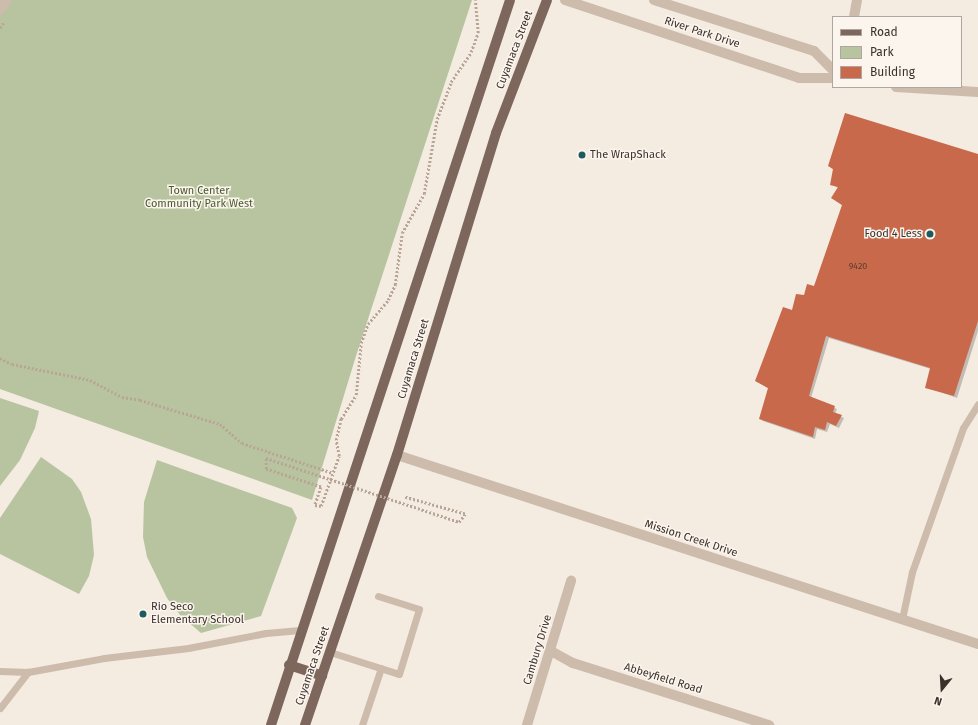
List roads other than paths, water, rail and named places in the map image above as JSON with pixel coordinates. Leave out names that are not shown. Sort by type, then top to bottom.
[{"type":"main road","name":"Cuyamaca Street","points":[[271,725],[300,630],[510,0]]},
{"type":"main road","name":"Cuyamaca Street","points":[[305,725],[397,455],[496,133],[547,0]]},
{"type":"main road","points":[[289,665],[322,676]]},
{"type":"street","points":[[0,10],[7,0]]},
{"type":"street","name":"River Park Drive","points":[[565,0],[799,78],[832,78]]},
{"type":"street","name":"River Park Drive","points":[[654,0],[814,51],[832,69]]},
{"type":"street","points":[[854,16],[857,0]]},
{"type":"street","points":[[912,88],[978,92]]},
{"type":"street","name":"Mission Creek Drive","points":[[397,455],[978,644]]},
{"type":"street","name":"Cambury Drive","points":[[527,725],[552,651],[571,581]]},
{"type":"street","name":"Abbeyfield Road","points":[[552,651],[573,663],[769,725]]},
{"type":"lane","points":[[902,619],[914,565],[963,428],[978,404]]},
{"type":"lane","points":[[330,652],[399,674],[419,609],[378,596]]},
{"type":"lane","points":[[0,672],[28,672],[104,658],[188,648],[251,635],[300,630]]},
{"type":"lane","points":[[362,725],[380,668]]},
{"type":"lane","points":[[0,708],[28,672]]},
{"type":"place","name":"The WrapShack","points":[[582,155]]},
{"type":"place","name":"Food 4 Less","points":[[930,234]]},
{"type":"place","name":"Rio Seco Elementary School","points":[[143,614]]},
{"type":"park label","name":"Town Center Community Park West","points":[[199,198]]}]
